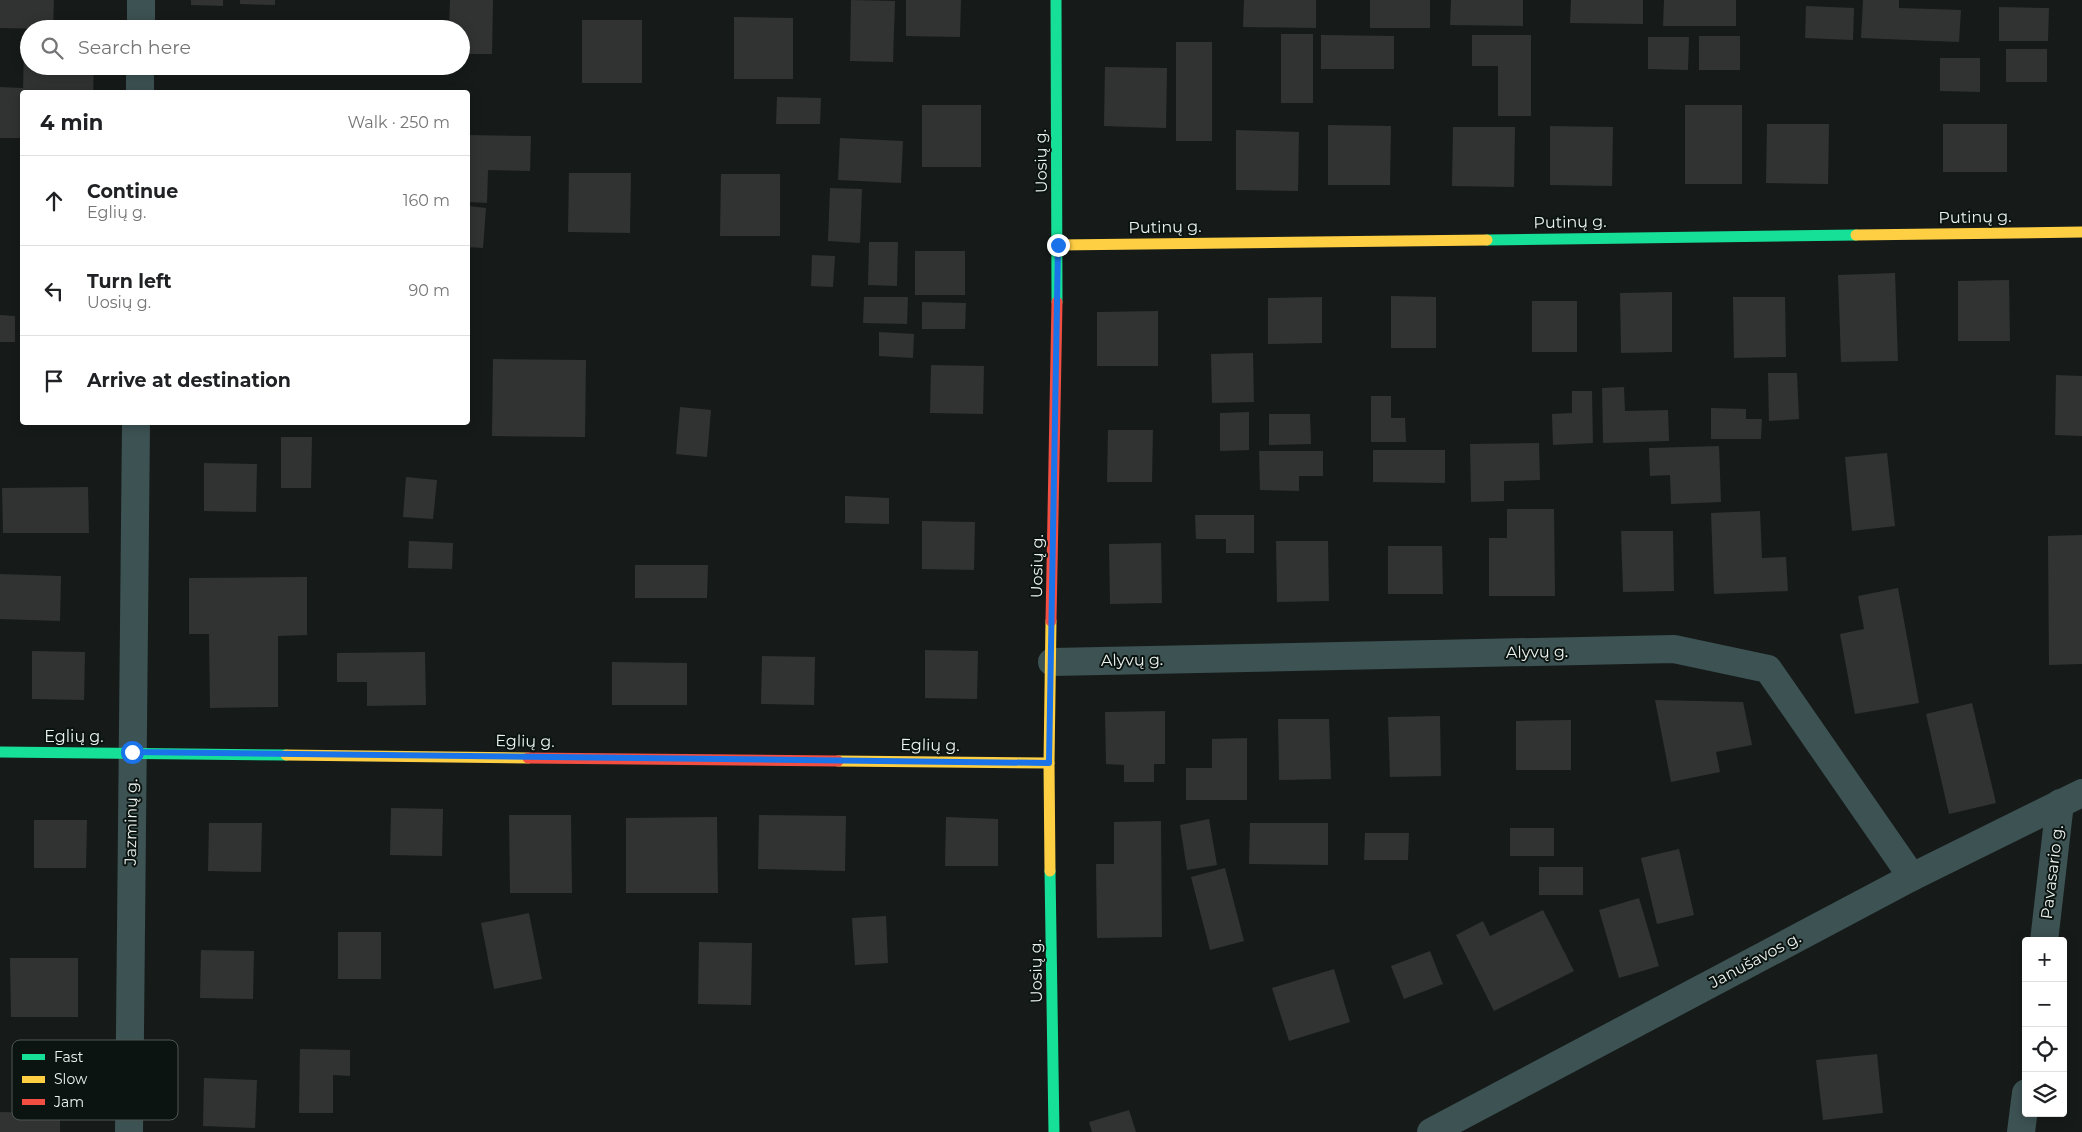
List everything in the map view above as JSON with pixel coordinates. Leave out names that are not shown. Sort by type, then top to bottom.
[{"type":"street","points":[[140,20],[141,0]]},
{"type":"street","name":"Uosių g.","points":[[1054,1132],[1049,763],[1058,245],[1056,0]]},
{"type":"street","points":[[140,75],[140,90]]},
{"type":"street","name":"Putinų g.","points":[[1058,245],[2082,232]]},
{"type":"street","name":"Jazminų g.","points":[[129,1040],[136,425]]},
{"type":"street","name":"Alyvų g.","points":[[1052,662],[1674,649],[1768,669],[1912,876]]},
{"type":"street","name":"Eglių g.","points":[[0,752],[1049,763]]},
{"type":"street","name":"Janušavos g.","points":[[1431,1132],[1912,876],[2071,798]]},
{"type":"street","name":"Pavasario g.","points":[[2045,937],[2071,798]]},
{"type":"street","points":[[2021,1132],[2023,1117]]},
{"type":"building","points":[[0,0],[54,0],[53,20],[20,20],[20,28],[0,28]]},
{"type":"building","points":[[191,0],[223,0],[223,6],[191,5]]},
{"type":"building","points":[[240,0],[275,0],[275,5],[240,4]]},
{"type":"building","points":[[450,0],[493,0],[492,54],[470,54],[470,20],[449,20]]},
{"type":"building","points":[[851,0],[895,1],[893,62],[850,61]]},
{"type":"building","points":[[906,0],[961,0],[960,37],[906,36]]},
{"type":"building","points":[[1244,0],[1316,0],[1316,28],[1243,27]]},
{"type":"building","points":[[1370,0],[1430,0],[1430,28],[1370,28]]},
{"type":"building","points":[[1451,0],[1523,0],[1523,26],[1450,25]]},
{"type":"building","points":[[1571,0],[1643,0],[1643,24],[1570,23]]},
{"type":"building","points":[[1664,0],[1736,0],[1736,26],[1663,26]]},
{"type":"building","points":[[1863,0],[1899,0],[1899,8],[1961,10],[1959,42],[1861,38]]},
{"type":"building","points":[[1806,6],[1854,8],[1853,40],[1805,38]]},
{"type":"building","points":[[1999,7],[2049,8],[2048,41],[1999,41]]},
{"type":"building","points":[[734,17],[793,18],[793,79],[734,79]]},
{"type":"building","points":[[582,20],[642,20],[642,83],[582,83]]},
{"type":"building","points":[[1281,34],[1313,34],[1313,103],[1281,103]]},
{"type":"building","points":[[1321,35],[1394,36],[1394,69],[1321,69]]},
{"type":"building","points":[[1472,35],[1531,35],[1531,116],[1498,116],[1498,66],[1472,66]]},
{"type":"building","points":[[1699,36],[1740,36],[1740,70],[1699,70]]},
{"type":"building","points":[[1648,37],[1689,37],[1688,70],[1648,69]]},
{"type":"building","points":[[1176,42],[1212,42],[1212,141],[1176,141]]},
{"type":"building","points":[[2006,49],[2047,49],[2047,82],[2006,82]]},
{"type":"building","points":[[1940,58],[1980,58],[1980,92],[1940,91]]},
{"type":"building","points":[[1105,67],[1167,68],[1166,128],[1104,126]]},
{"type":"building","points":[[23,75],[94,75],[93,90],[20,90],[20,138],[0,138],[0,87],[23,88]]},
{"type":"building","points":[[777,97],[821,98],[820,124],[776,124]]},
{"type":"building","points":[[922,105],[981,105],[981,167],[922,167]]},
{"type":"building","points":[[1685,105],[1742,105],[1742,184],[1685,184]]},
{"type":"building","points":[[1767,124],[1829,124],[1828,184],[1766,183]]},
{"type":"building","points":[[1943,124],[2007,124],[2007,172],[1943,172]]},
{"type":"building","points":[[1328,125],[1391,126],[1390,185],[1328,185]]},
{"type":"building","points":[[1550,126],[1613,127],[1612,186],[1550,185]]},
{"type":"building","points":[[1453,127],[1515,127],[1514,187],[1452,186]]},
{"type":"building","points":[[1236,130],[1299,132],[1298,191],[1236,190]]},
{"type":"building","points":[[470,135],[531,136],[530,171],[488,170],[487,203],[470,202]]},
{"type":"building","points":[[840,138],[903,141],[901,183],[838,180]]},
{"type":"building","points":[[569,173],[631,173],[630,233],[568,232]]},
{"type":"building","points":[[721,174],[780,174],[780,236],[720,236]]},
{"type":"building","points":[[830,188],[862,189],[860,243],[828,241]]},
{"type":"building","points":[[470,206],[486,208],[483,248],[470,247]]},
{"type":"building","points":[[869,242],[898,242],[897,286],[868,285]]},
{"type":"building","points":[[915,251],[965,251],[965,295],[915,295]]},
{"type":"building","points":[[812,255],[835,256],[833,287],[811,286]]},
{"type":"building","points":[[1895,273],[1898,361],[1841,362],[1838,275]]},
{"type":"building","points":[[2009,280],[2010,341],[1958,341],[1958,281]]},
{"type":"building","points":[[1672,292],[1672,352],[1621,353],[1620,293]]},
{"type":"building","points":[[1391,296],[1436,297],[1436,348],[1391,348]]},
{"type":"building","points":[[864,297],[908,297],[907,324],[863,323]]},
{"type":"building","points":[[1322,297],[1322,343],[1268,344],[1268,298]]},
{"type":"building","points":[[1733,297],[1785,297],[1786,357],[1734,358]]},
{"type":"building","points":[[1532,301],[1577,301],[1577,352],[1532,352]]},
{"type":"building","points":[[922,302],[966,303],[965,329],[922,329]]},
{"type":"building","points":[[1158,311],[1158,366],[1097,366],[1097,312]]},
{"type":"building","points":[[0,315],[15,316],[15,342],[0,342]]},
{"type":"building","points":[[879,332],[914,334],[913,358],[879,356]]},
{"type":"building","points":[[1253,353],[1254,402],[1212,403],[1211,354]]},
{"type":"building","points":[[493,359],[586,360],[585,437],[492,436]]},
{"type":"building","points":[[931,365],[984,366],[983,414],[930,413]]},
{"type":"building","points":[[1768,373],[1797,373],[1799,419],[1769,421]]},
{"type":"building","points":[[2056,375],[2082,376],[2082,436],[2055,435]]},
{"type":"building","points":[[1624,387],[1625,411],[1668,410],[1669,441],[1603,443],[1602,388]]},
{"type":"building","points":[[1572,391],[1592,391],[1593,443],[1553,445],[1552,414],[1572,413]]},
{"type":"building","points":[[1371,396],[1391,396],[1391,418],[1405,418],[1406,442],[1371,442]]},
{"type":"building","points":[[680,407],[711,410],[707,457],[676,454]]},
{"type":"building","points":[[1711,408],[1746,409],[1746,419],[1762,419],[1761,439],[1711,439]]},
{"type":"building","points":[[1249,412],[1249,450],[1220,451],[1220,413]]},
{"type":"building","points":[[1269,414],[1310,414],[1311,444],[1269,445]]},
{"type":"building","points":[[1108,430],[1153,430],[1152,482],[1107,482]]},
{"type":"building","points":[[281,437],[312,437],[311,488],[281,488]]},
{"type":"building","points":[[1539,443],[1540,480],[1504,481],[1504,501],[1471,502],[1470,444]]},
{"type":"building","points":[[1719,446],[1721,502],[1671,504],[1670,475],[1650,476],[1649,448]]},
{"type":"building","points":[[1373,450],[1445,450],[1445,483],[1373,482]]},
{"type":"building","points":[[1259,451],[1323,451],[1323,476],[1299,476],[1299,491],[1260,490]]},
{"type":"building","points":[[1887,453],[1895,526],[1852,531],[1845,457]]},
{"type":"building","points":[[204,463],[257,464],[256,512],[204,511]]},
{"type":"building","points":[[406,477],[437,480],[433,519],[403,517]]},
{"type":"building","points":[[88,487],[89,533],[3,533],[2,488]]},
{"type":"building","points":[[845,496],[889,498],[889,524],[845,523]]},
{"type":"building","points":[[1507,509],[1554,509],[1555,596],[1489,596],[1489,538],[1507,538]]},
{"type":"building","points":[[1760,511],[1762,558],[1786,557],[1788,591],[1714,594],[1711,513]]},
{"type":"building","points":[[1195,515],[1254,515],[1254,553],[1226,553],[1226,539],[1196,539]]},
{"type":"building","points":[[922,521],[975,522],[974,570],[922,569]]},
{"type":"building","points":[[1621,531],[1673,531],[1674,591],[1623,592]]},
{"type":"building","points":[[2082,535],[2082,664],[2049,665],[2048,536]]},
{"type":"building","points":[[409,541],[453,543],[452,569],[408,568]]},
{"type":"building","points":[[1276,541],[1328,541],[1329,601],[1277,602]]},
{"type":"building","points":[[1161,543],[1162,603],[1110,604],[1109,544]]},
{"type":"building","points":[[1388,546],[1442,546],[1443,594],[1388,594]]},
{"type":"building","points":[[635,565],[708,565],[707,598],[635,598]]},
{"type":"building","points":[[0,574],[61,576],[60,621],[0,619]]},
{"type":"building","points":[[307,577],[307,635],[278,636],[278,707],[210,708],[209,634],[189,634],[189,578]]},
{"type":"building","points":[[1898,588],[1919,703],[1855,714],[1840,634],[1864,629],[1858,596]]},
{"type":"building","points":[[925,650],[978,651],[977,699],[925,698]]},
{"type":"building","points":[[32,651],[85,652],[84,700],[32,699]]},
{"type":"building","points":[[425,652],[426,705],[367,706],[367,682],[337,682],[337,653]]},
{"type":"building","points":[[762,656],[815,657],[814,705],[761,704]]},
{"type":"building","points":[[612,662],[687,663],[687,705],[612,705]]},
{"type":"building","points":[[1655,700],[1743,702],[1752,745],[1716,752],[1720,772],[1671,782]]},
{"type":"building","points":[[1972,703],[1996,803],[1949,814],[1926,714]]},
{"type":"building","points":[[1165,711],[1165,764],[1154,764],[1154,782],[1124,782],[1124,765],[1106,764],[1105,712]]},
{"type":"building","points":[[1440,716],[1441,776],[1390,777],[1388,717]]},
{"type":"building","points":[[1278,719],[1329,719],[1331,779],[1279,780]]},
{"type":"building","points":[[1571,720],[1571,770],[1516,770],[1516,721]]},
{"type":"building","points":[[1247,738],[1247,800],[1186,800],[1186,768],[1212,768],[1212,739]]},
{"type":"building","points":[[391,808],[443,809],[442,856],[390,855]]},
{"type":"building","points":[[509,815],[571,815],[572,893],[510,893]]},
{"type":"building","points":[[759,815],[846,816],[845,871],[758,869]]},
{"type":"building","points":[[717,817],[718,893],[626,893],[626,818]]},
{"type":"building","points":[[946,817],[998,819],[998,866],[945,866]]},
{"type":"building","points":[[1209,819],[1217,865],[1187,870],[1180,825]]},
{"type":"building","points":[[34,820],[87,820],[86,868],[34,868]]},
{"type":"building","points":[[1161,821],[1162,937],[1097,938],[1096,864],[1114,864],[1114,822]]},
{"type":"building","points":[[209,823],[262,823],[261,872],[208,871]]},
{"type":"building","points":[[1250,823],[1328,823],[1328,865],[1249,864]]},
{"type":"building","points":[[1510,828],[1554,828],[1554,856],[1510,856]]},
{"type":"building","points":[[1365,833],[1409,833],[1408,860],[1364,860]]},
{"type":"building","points":[[1679,849],[1694,915],[1657,924],[1641,858]]},
{"type":"building","points":[[1539,867],[1583,867],[1583,895],[1539,895]]},
{"type":"building","points":[[1225,868],[1244,941],[1210,950],[1191,877]]},
{"type":"building","points":[[1639,898],[1659,966],[1619,978],[1599,910]]},
{"type":"building","points":[[1543,910],[1574,971],[1494,1011],[1456,935],[1483,921],[1490,936]]},
{"type":"building","points":[[529,913],[542,979],[494,989],[481,923]]},
{"type":"building","points":[[886,916],[888,963],[855,965],[852,918]]},
{"type":"building","points":[[338,932],[381,932],[381,979],[338,979]]},
{"type":"building","points":[[699,942],[752,943],[751,1005],[698,1004]]},
{"type":"building","points":[[201,950],[254,951],[253,999],[200,998]]},
{"type":"building","points":[[1430,951],[1443,984],[1404,999],[1391,966]]},
{"type":"building","points":[[10,958],[78,958],[78,1017],[11,1017]]},
{"type":"building","points":[[1334,969],[1350,1022],[1289,1041],[1272,988]]},
{"type":"building","points":[[300,1049],[350,1050],[350,1076],[333,1075],[333,1113],[299,1113]]},
{"type":"building","points":[[1877,1054],[1883,1113],[1823,1120],[1816,1060]]},
{"type":"building","points":[[204,1078],[257,1080],[255,1128],[203,1126]]},
{"type":"building","points":[[1129,1110],[1136,1132],[1092,1132],[1089,1122]]},
{"type":"building","points":[[0,1112],[12,1112],[12,1120],[60,1120],[60,1132],[0,1132]]},
{"type":"traffic: fast","points":[[1056,0],[1057,302]]},
{"type":"traffic: fast","points":[[1487,240],[1856,235]]},
{"type":"traffic: fast","points":[[0,752],[286,755]]},
{"type":"traffic: fast","points":[[1050,871],[1054,1132]]},
{"type":"traffic: slow","points":[[1856,235],[2082,232]]},
{"type":"traffic: slow","points":[[1058,245],[1487,240]]},
{"type":"traffic: slow","points":[[1050,871],[1051,621]]},
{"type":"traffic: slow","points":[[286,755],[528,758]]},
{"type":"traffic: slow","points":[[838,761],[1049,763]]},
{"type":"traffic: jam","points":[[1051,621],[1057,302]]},
{"type":"traffic: jam","points":[[528,758],[838,761]]},
{"type":"route","points":[[132,752],[1049,763],[1058,245]]}]
